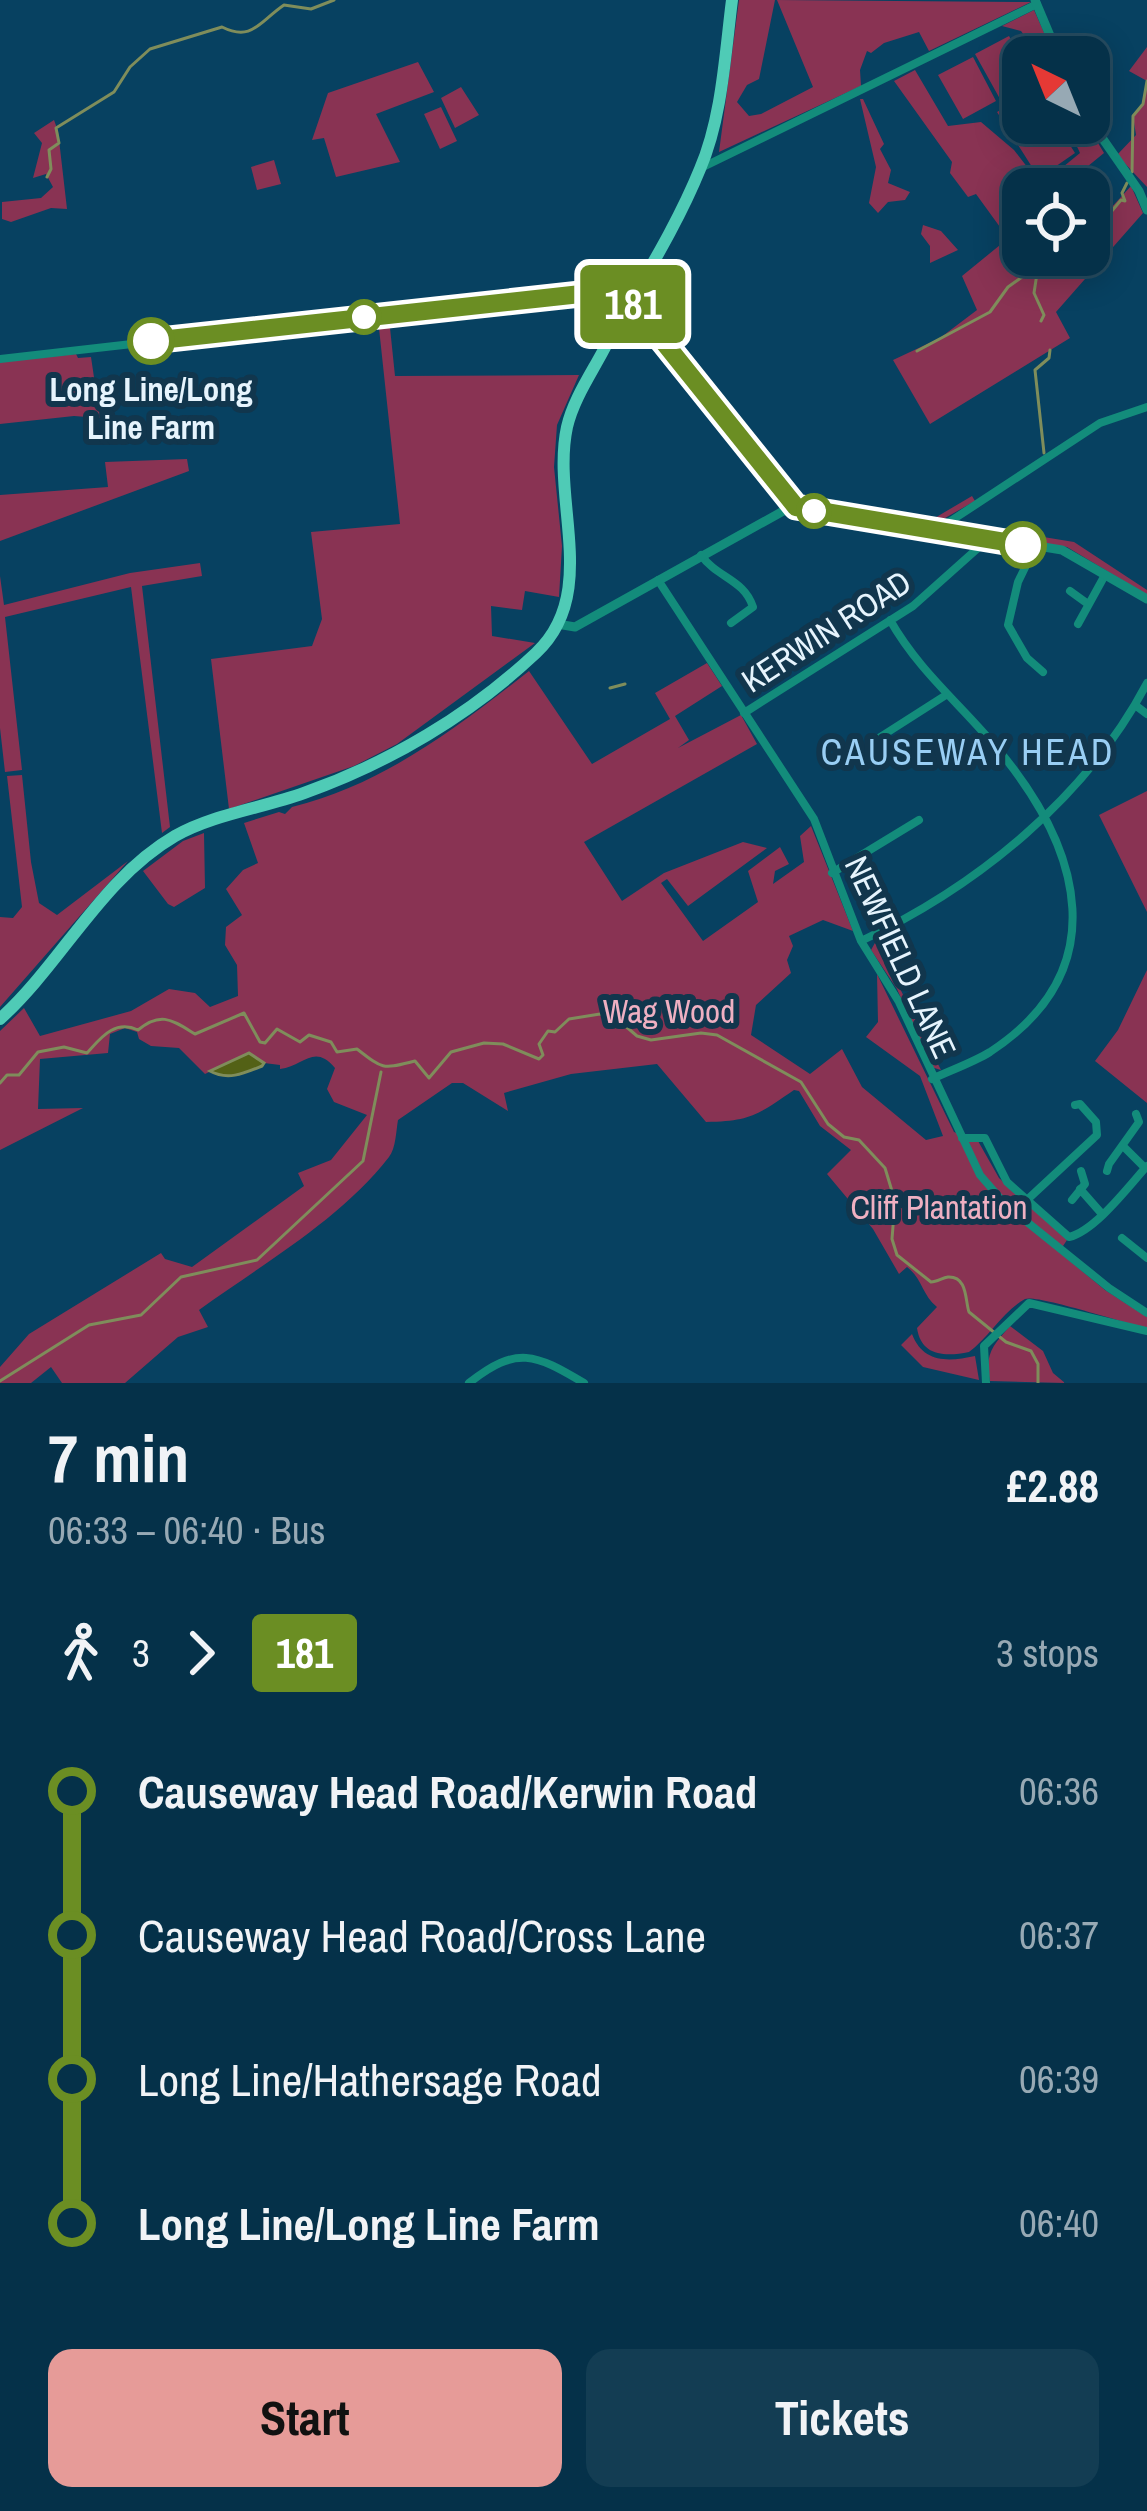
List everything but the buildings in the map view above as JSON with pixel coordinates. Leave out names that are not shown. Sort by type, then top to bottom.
[{"type":"main road","points":[[0,1019],[104,899],[161,846],[186,831],[377,765],[535,655],[557,624],[570,572],[563,465],[567,428],[701,168],[715,116],[732,0]]},
{"type":"street","points":[[701,168],[1036,2],[1050,36]]},
{"type":"street","points":[[1106,144],[1147,210]]},
{"type":"street","points":[[0,358],[621,291],[794,505]]},
{"type":"street","points":[[936,532],[1105,421],[1147,407]]},
{"type":"street","points":[[557,624],[574,627],[794,505],[1070,552],[1147,599]]},
{"type":"street","name":"KERWIN ROAD","points":[[744,713],[924,598],[987,540]]},
{"type":"street","points":[[1034,547],[1018,582],[1008,626],[1027,658],[1043,672]]},
{"type":"street","points":[[700,555],[720,577],[738,581],[751,598],[753,607],[731,623]]},
{"type":"street","points":[[1078,624],[1105,575]]},
{"type":"street","name":"NEWFIELD LANE","points":[[658,580],[814,819],[862,940],[898,1002],[980,1175],[1006,1205],[1147,1313]]},
{"type":"street","points":[[1070,591],[1088,604]]},
{"type":"street","points":[[890,620],[918,664],[998,749],[1046,815],[1066,861],[1072,898],[1070,936],[1058,977],[1037,1010],[1002,1043],[932,1079]]},
{"type":"street","points":[[862,940],[954,886],[1046,815],[1091,770],[1147,682]]},
{"type":"street","points":[[874,741],[946,695]]},
{"type":"street","points":[[1135,705],[1147,714]]},
{"type":"street","points":[[832,873],[919,820]]},
{"type":"street","points":[[1028,1198],[1096,1135],[1096,1122],[1080,1102]]},
{"type":"street","points":[[1107,1171],[1139,1122],[1136,1114]]},
{"type":"street","points":[[962,1138],[985,1138],[1001,1174],[1069,1237],[1078,1236],[1146,1167],[1124,1148]]},
{"type":"street","points":[[1072,1199],[1086,1181],[1081,1171]]},
{"type":"street","points":[[1080,1190],[1102,1214]]},
{"type":"street","points":[[1121,1238],[1128,1250],[1147,1258]]},
{"type":"street","points":[[986,1383],[985,1346],[1029,1303],[1147,1331]]},
{"type":"street","points":[[469,1383],[500,1362],[523,1356],[549,1363],[584,1383]]},
{"type":"green space","points":[[739,0],[775,0],[759,79],[747,85],[737,102],[749,116],[813,87],[777,0],[1031,2],[929,51],[919,32],[867,51],[860,70],[861,86],[719,152]]},
{"type":"green space","points":[[1034,10],[1046,36],[1025,36],[1002,26]]},
{"type":"green space","points":[[1002,40],[1002,98],[1000,99],[975,54]]},
{"type":"green space","points":[[1147,47],[1147,81],[1129,71]]},
{"type":"green space","points":[[973,57],[996,101],[963,119],[938,75]]},
{"type":"green space","points":[[418,62],[434,92],[376,114],[400,162],[336,177],[324,138],[312,140],[328,93]]},
{"type":"green space","points":[[915,70],[948,126],[981,122],[1028,168],[1002,168],[1002,230],[976,194],[968,197],[950,173],[952,162],[894,81]]},
{"type":"green space","points":[[1147,81],[1147,187],[1117,155],[1136,135],[1133,116],[1143,104]]},
{"type":"green space","points":[[461,87],[479,115],[455,128],[441,98]]},
{"type":"green space","points":[[860,99],[884,144],[880,149],[891,170],[888,183],[910,192],[905,200],[888,202],[878,213],[869,203],[876,167]]},
{"type":"green space","points":[[441,107],[457,141],[440,149],[424,114]]},
{"type":"green space","points":[[54,120],[67,209],[51,208],[11,222],[2,219],[2,202],[41,198],[53,187],[46,174],[33,178],[42,143],[34,133]]},
{"type":"green space","points":[[1017,144],[1069,144],[1075,153],[1053,168],[1033,168]]},
{"type":"green space","points":[[1076,144],[1099,144],[1104,153],[1086,168],[1062,168],[1080,153]]},
{"type":"green space","points":[[274,160],[281,184],[257,190],[251,167]]},
{"type":"green space","points":[[1131,186],[1143,213],[1110,251],[1110,209]]},
{"type":"green space","points":[[923,225],[941,231],[958,250],[930,263]]},
{"type":"green space","points":[[1002,243],[1002,276],[1088,276],[1056,312],[1070,338],[930,424],[893,360],[940,338],[977,310],[962,276]]},
{"type":"green space","points":[[389,318],[395,376],[579,375],[557,425],[559,597],[525,591],[522,610],[491,606],[492,636],[535,643],[397,744],[354,766],[229,809],[211,659],[312,646],[322,619],[311,532],[400,524],[378,319]]},
{"type":"green space","points":[[76,354],[91,357],[100,418],[0,424],[0,362]]},
{"type":"green space","points":[[187,459],[189,471],[0,541],[0,495],[108,487],[105,462]]},
{"type":"green space","points":[[972,496],[975,501],[931,526],[816,507],[818,498],[933,519]]},
{"type":"green space","points":[[952,522],[1074,542],[1147,590],[1147,595],[1067,547],[945,529]]},
{"type":"green space","points":[[200,563],[202,576],[142,586],[170,827],[162,833],[131,587],[5,617],[22,770],[5,772],[0,728],[0,576],[4,605],[130,573]]},
{"type":"green space","points":[[707,663],[722,686],[675,716],[689,740],[678,748],[741,715],[757,744],[584,842],[622,901],[664,873],[743,842],[767,848],[688,906],[667,879],[661,883],[703,941],[758,902],[748,871],[780,847],[789,864],[775,871],[773,884],[804,862],[800,836],[811,826],[853,931],[823,920],[789,936],[791,973],[756,1005],[751,1035],[810,1074],[842,1049],[862,1087],[926,1140],[943,1136],[920,1076],[866,1037],[878,1022],[877,974],[954,1132],[978,1141],[999,1178],[1067,1240],[1059,1252],[1147,1317],[1147,1328],[1025,1299],[969,1352],[943,1354],[929,1349],[917,1328],[937,1307],[907,1267],[899,1274],[873,1229],[827,1174],[851,1150],[820,1126],[799,1091],[744,1118],[706,1122],[657,1064],[571,1074],[504,1093],[508,1111],[463,1083],[452,1083],[398,1120],[391,1153],[348,1201],[199,1310],[208,1327],[178,1337],[125,1383],[62,1383],[51,1367],[31,1383],[0,1383],[0,1367],[29,1334],[161,1253],[165,1259],[192,1267],[304,1186],[298,1173],[331,1160],[367,1115],[334,1102],[327,1089],[335,1068],[321,1057],[280,1069],[249,1053],[205,1074],[179,1048],[151,1046],[125,1028],[110,1034],[108,1053],[40,1059],[38,1109],[83,1108],[0,1150],[0,1031],[24,1008],[40,1036],[131,1011],[169,989],[195,993],[210,1007],[238,996],[237,965],[225,945],[226,927],[242,915],[226,889],[243,870],[258,863],[244,823],[285,814],[292,807],[388,769],[529,671],[592,764],[670,719],[655,693]]},
{"type":"green space","points":[[22,775],[39,903],[57,915],[128,861],[0,1007],[0,917],[13,918],[22,907],[7,776]]},
{"type":"green space","points":[[1147,791],[1147,912],[1099,815]]},
{"type":"green space","points":[[204,833],[205,888],[174,907],[143,871],[183,841]]},
{"type":"green space","points":[[876,941],[941,1070],[931,1067],[897,989],[871,950]]},
{"type":"green space","points":[[1147,970],[1147,1103],[1095,1061],[1118,1030]]},
{"type":"green space","points":[[1010,1326],[1043,1351],[1053,1373],[1065,1383],[990,1381],[991,1351]]},
{"type":"green space","points":[[912,1334],[923,1351],[938,1358],[975,1356],[979,1380],[923,1367],[901,1345]]},
{"type":"shaded area","points":[[249,1053],[262,1066],[230,1076],[210,1071]]},
{"type":"waterway","points":[[47,177],[49,150],[59,143],[56,128],[114,92],[130,67],[150,49],[222,27],[248,31],[284,5],[311,9],[334,0]]},
{"type":"waterway","points":[[1132,172],[1133,116],[1143,104],[1147,81]]},
{"type":"waterway","points":[[1110,212],[1125,201],[1122,193],[1127,183]]},
{"type":"waterway","points":[[917,351],[990,312],[1008,287],[1023,276]]},
{"type":"waterway","points":[[1037,276],[1034,293],[1044,315],[1041,321]]},
{"type":"waterway","points":[[1044,453],[1035,370],[1049,358],[1050,350]]},
{"type":"waterway","points":[[610,688],[625,684]]},
{"type":"waterway","points":[[0,1083],[7,1075],[19,1075],[38,1052],[64,1047],[87,1053],[115,1029],[138,1030],[166,1020],[195,1034],[244,1013],[260,1042],[265,1043],[277,1029],[300,1042],[309,1035],[331,1042],[337,1052],[357,1049],[384,1066],[415,1061],[429,1078],[451,1052],[484,1043],[503,1044],[539,1059],[543,1055],[539,1044],[548,1031],[555,1032],[569,1019],[600,1014],[615,1017],[637,1036],[651,1040],[717,1035],[801,1082],[828,1124],[844,1137],[859,1140],[885,1168],[895,1201],[892,1239],[897,1255],[931,1282],[948,1277],[959,1280],[969,1312],[1006,1342],[1031,1351],[1038,1364],[1038,1383]]},
{"type":"waterway","points":[[0,1381],[89,1325],[141,1315],[181,1277],[257,1260],[363,1161],[381,1072]]},
{"type":"bus line","name":"181","points":[[151,341],[617,290],[630,300],[796,507],[1023,545]]},
{"type":"place","name":"Long Line/Long Line Farm","points":[[151,341]]},
{"type":"district","name":"CAUSEWAY HEAD","points":[[968,752]]},
{"type":"park label","name":"Wag Wood","points":[[669,1011]]},
{"type":"park label","name":"Cliff Plantation","points":[[939,1207]]}]
